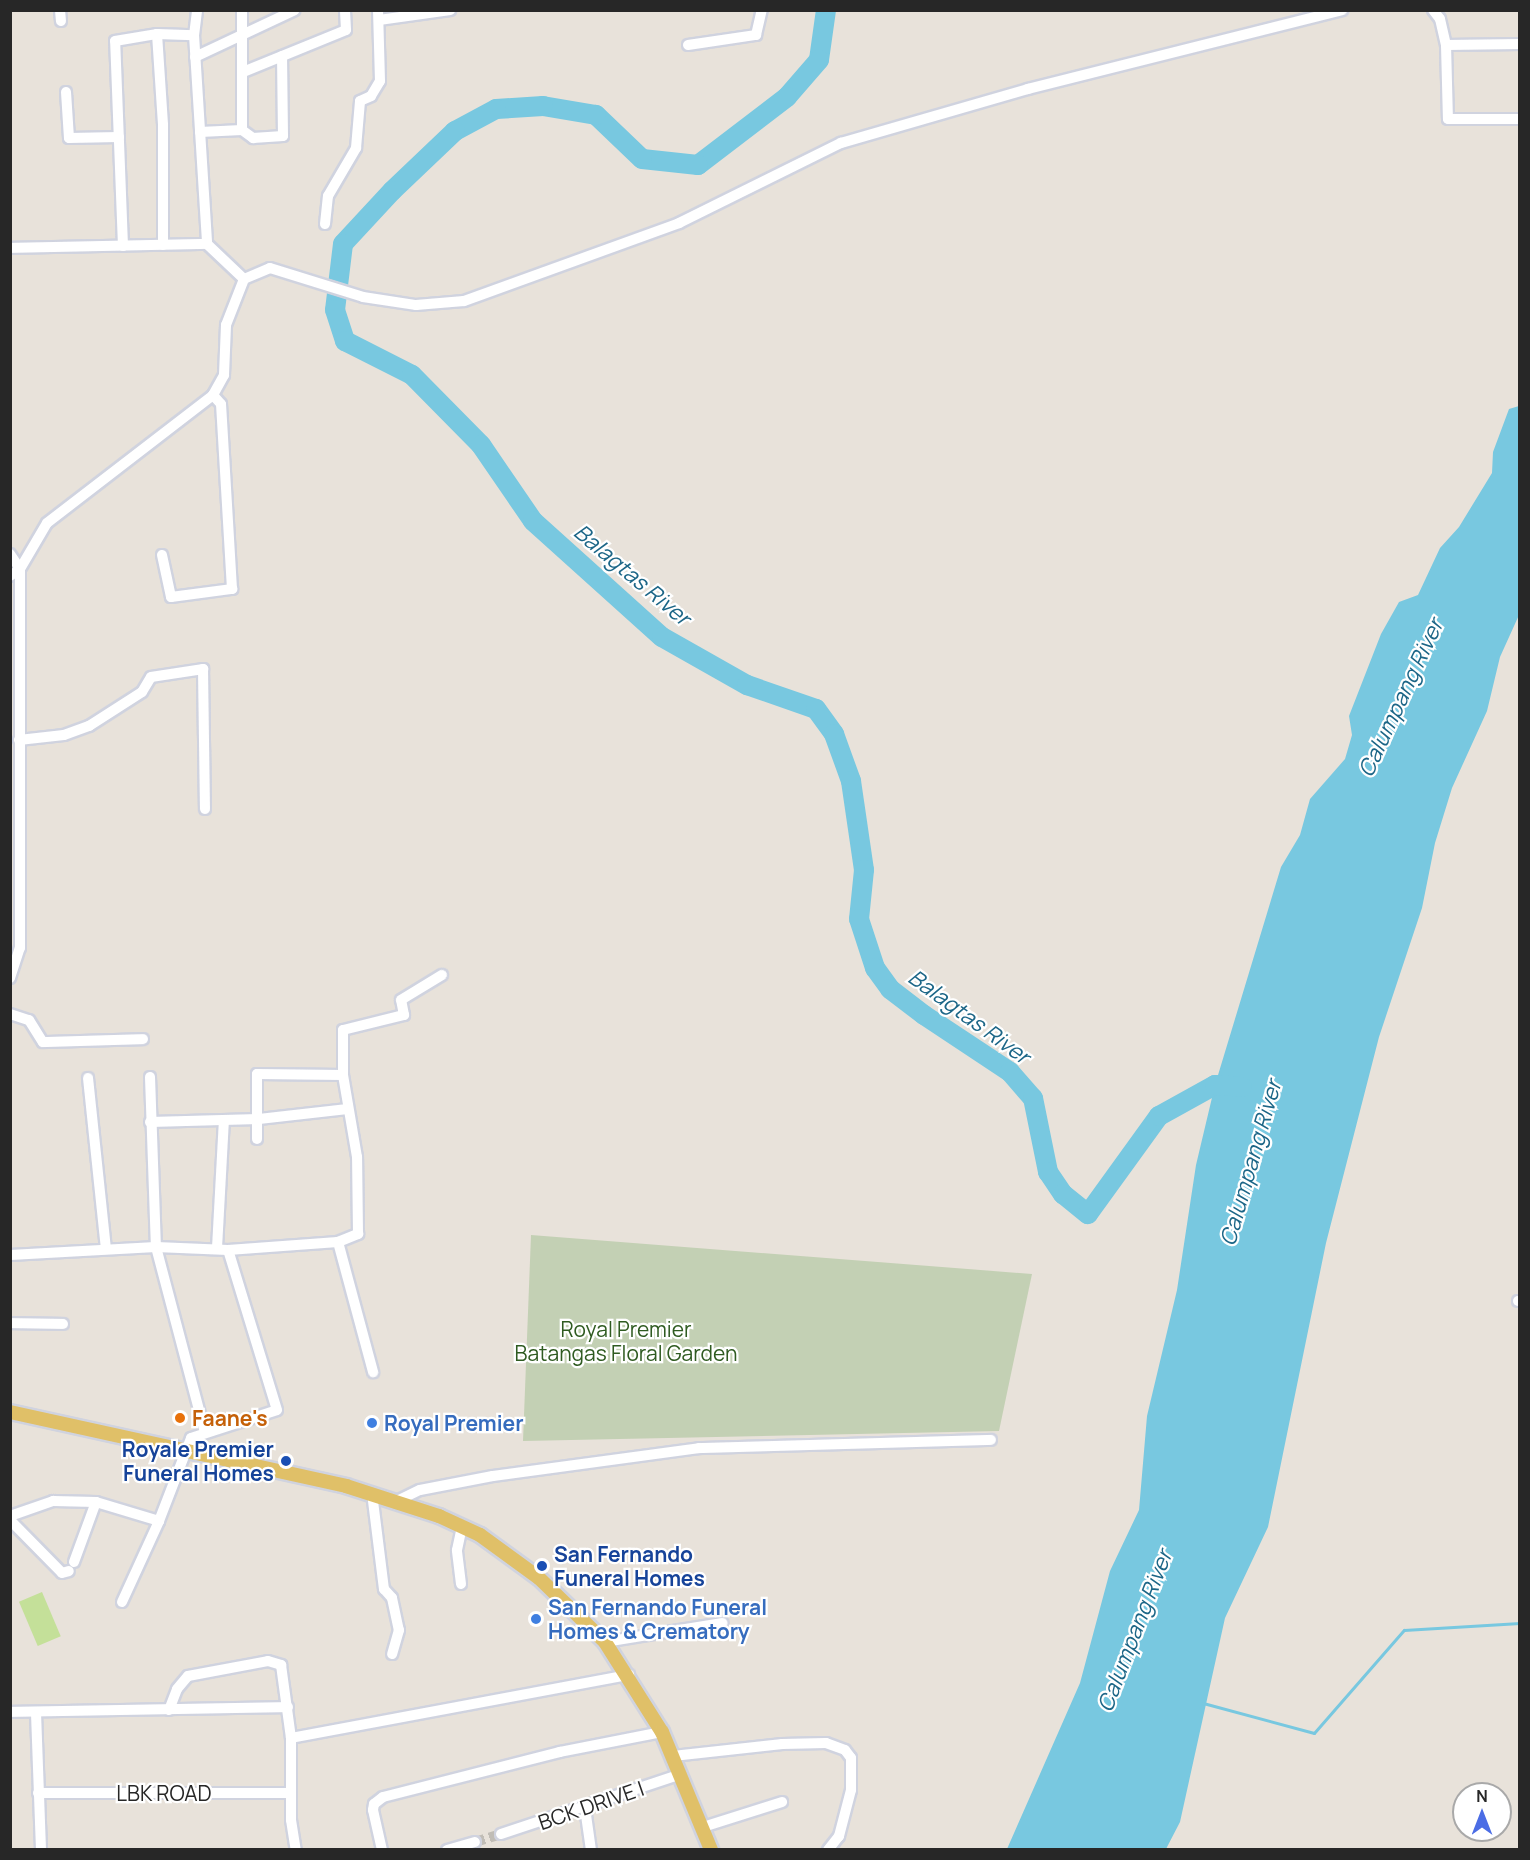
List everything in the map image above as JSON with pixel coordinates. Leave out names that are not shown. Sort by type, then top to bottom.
[{"type":"main road","points":[[10,1412],[372,1493],[462,1527],[528,1569],[605,1642],[629,1675],[662,1732],[711,1850]]},
{"type":"street","points":[[242,10],[242,130]]},
{"type":"street","points":[[195,57],[295,10]]},
{"type":"street","points":[[243,72],[346,30],[345,10]]},
{"type":"street","points":[[325,224],[328,196],[356,148],[360,101],[370,96],[380,81],[379,15],[450,10]]},
{"type":"street","points":[[688,45],[756,35],[762,10]]},
{"type":"street","points":[[10,576],[20,569],[46,524],[213,394],[224,375],[226,325],[244,279],[270,268],[325,288],[363,297],[416,305],[464,301],[679,224],[841,143],[1028,89],[1342,10]]},
{"type":"street","points":[[1433,10],[1440,19],[1446,45],[1448,119],[1520,119]]},
{"type":"street","points":[[197,11],[194,35],[207,244],[244,279]]},
{"type":"street","points":[[123,246],[115,41],[157,34],[194,35]]},
{"type":"street","points":[[157,34],[163,125],[163,245]]},
{"type":"street","points":[[1446,45],[1520,44]]},
{"type":"street","points":[[200,132],[242,130],[253,138],[283,136],[282,56]]},
{"type":"street","points":[[66,92],[69,138],[119,137]]},
{"type":"street","points":[[10,248],[207,244]]},
{"type":"street","points":[[162,555],[171,597],[232,589],[221,404],[213,394]]},
{"type":"street","points":[[10,555],[20,569],[20,948],[10,978]]},
{"type":"street","points":[[19,740],[64,735],[89,726],[142,692],[151,677],[203,669],[205,809]]},
{"type":"street","points":[[10,1255],[156,1247],[222,1249],[338,1242],[358,1234],[357,1157],[343,1075],[343,1030],[405,1015],[401,1000],[442,975]]},
{"type":"street","points":[[10,1014],[29,1020],[43,1042],[143,1039]]},
{"type":"street","points":[[257,1139],[259,1119],[257,1074],[343,1075]]},
{"type":"street","points":[[150,1077],[156,1247],[205,1432]]},
{"type":"street","points":[[88,1078],[106,1249]]},
{"type":"street","points":[[150,1122],[259,1119],[347,1109]]},
{"type":"street","points":[[122,1602],[159,1521],[191,1438],[277,1410],[222,1249],[224,1120]]},
{"type":"street","points":[[338,1242],[373,1372]]},
{"type":"street","points":[[10,1323],[63,1324]]},
{"type":"street","points":[[397,1501],[420,1490],[493,1476],[699,1448],[991,1440]]},
{"type":"street","points":[[372,1493],[384,1589],[392,1598],[399,1630],[392,1654]]},
{"type":"street","points":[[10,1515],[53,1501],[96,1502],[159,1521]]},
{"type":"street","points":[[10,1521],[62,1573],[71,1567],[96,1502]]},
{"type":"street","points":[[461,1584],[457,1550],[462,1527]]},
{"type":"street","points":[[605,1642],[722,1623]]},
{"type":"street","points":[[169,1710],[177,1689],[188,1676],[268,1661],[281,1665],[291,1738],[291,1792],[296,1850]]},
{"type":"street","points":[[291,1738],[629,1675]]},
{"type":"street","points":[[10,1712],[288,1707]]},
{"type":"street","points":[[36,1713],[41,1850]]},
{"type":"street","points":[[382,1850],[373,1810],[374,1804],[383,1797],[560,1752],[662,1732]]},
{"type":"street","points":[[673,1756],[782,1744],[826,1743],[846,1750],[851,1758],[851,1790],[839,1836],[828,1850]]},
{"type":"street","name":"BCK DRIVE I","points":[[501,1834],[585,1808],[681,1774]]},
{"type":"street","name":"LBK ROAD","points":[[38,1792],[291,1792]]},
{"type":"street","points":[[703,1827],[782,1802]]},
{"type":"street","points":[[585,1808],[591,1850]]},
{"type":"street","points":[[447,1850],[475,1842]]},
{"type":"green space","name":"Royal Premier Batangas Floral Garden","points":[[531,1235],[1032,1274],[999,1431],[523,1441]]},
{"type":"green space","points":[[42,1592],[61,1636],[38,1646],[19,1602]]},
{"type":"water","name":"Calumpang River","points":[[1519,406],[1519,615],[1500,657],[1487,711],[1452,788],[1435,843],[1422,908],[1379,1037],[1326,1243],[1268,1527],[1225,1618],[1180,1822],[1166,1849],[1007,1849],[1080,1683],[1110,1571],[1139,1510],[1147,1416],[1177,1290],[1196,1165],[1215,1085],[1281,867],[1300,835],[1310,799],[1345,759],[1352,735],[1349,716],[1381,634],[1399,602],[1418,595],[1440,548],[1459,527],[1492,473],[1493,452],[1509,409]]},
{"type":"waterway","name":"Balagtas River","points":[[826,10],[819,60],[787,97],[698,165],[642,159],[596,115],[543,106],[496,109],[455,131],[392,191],[343,244],[335,310],[345,341],[412,375],[481,445],[533,521],[662,637],[747,685],[816,709],[834,734],[851,781],[864,870],[859,919],[875,968],[890,989],[924,1015],[1010,1072],[1033,1098],[1048,1172],[1063,1194],[1088,1214],[1159,1116],[1215,1085],[1242,1087]]},
{"type":"waterway","points":[[1203,1703],[1314,1733],[1404,1630],[1520,1623]]},
{"type":"tunnel","points":[[475,1842],[501,1834]]},
{"type":"place","name":"Faane's","points":[[180,1418]]},
{"type":"place","name":"Royal Premier","points":[[372,1423]]},
{"type":"place","name":"Royale Premier Funeral Homes","points":[[286,1461]]},
{"type":"place","name":"San Fernando Funeral Homes","points":[[542,1566]]},
{"type":"place","name":"San Fernando Funeral Homes & Crematory","points":[[536,1619]]}]
